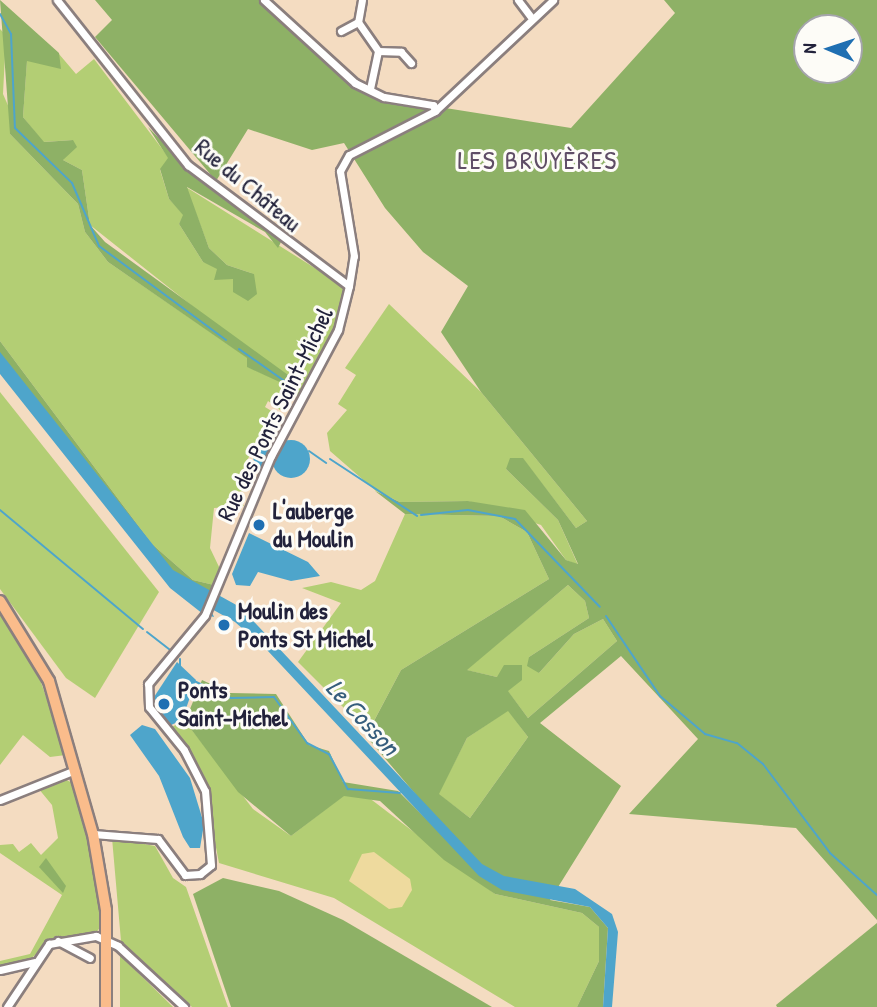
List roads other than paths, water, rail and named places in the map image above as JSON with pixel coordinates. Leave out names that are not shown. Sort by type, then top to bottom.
[{"type":"main road","points":[[0,601],[49,681],[103,871],[106,1007]]},
{"type":"street","name":"Rue du Château","points":[[57,0],[188,165],[349,286]]},
{"type":"street","points":[[264,0],[328,64],[384,97],[423,101],[435,111]]},
{"type":"street","points":[[362,0],[358,22],[378,51],[370,89]]},
{"type":"street","points":[[518,0],[530,16]]},
{"type":"street","name":"Rue des Ponts Saint-Michel","points":[[93,834],[158,839],[185,875],[200,874],[211,865],[205,791],[146,692],[205,615],[271,456],[338,330],[354,256],[340,171],[349,155],[435,111],[530,16],[553,0]]},
{"type":"street","points":[[341,31],[358,22]]},
{"type":"street","points":[[378,51],[401,52],[411,63]]},
{"type":"street","points":[[0,800],[75,770]]},
{"type":"street","points":[[7,1007],[35,961],[57,941],[106,939],[118,946],[184,1007]]},
{"type":"street","points":[[57,941],[90,958]]},
{"type":"street","points":[[0,970],[35,961]]},
{"type":"water","points":[[0,352],[173,570],[240,607],[482,864],[504,876],[575,889],[612,914],[618,932],[612,1007],[603,1007],[608,928],[590,907],[502,890],[479,876],[267,650],[235,622],[210,608],[214,617],[203,614],[170,588],[0,374]]},
{"type":"water","points":[[267,436],[271,445],[261,469],[253,459]]},
{"type":"water","points":[[291,440],[305,445],[310,459],[305,473],[291,478],[277,473],[272,459],[277,445]]},
{"type":"water","points":[[249,533],[308,562],[320,576],[291,581],[258,572],[250,586],[236,585],[232,574]]},
{"type":"water","points":[[177,662],[196,680],[182,720],[169,726],[154,697]]},
{"type":"water","points":[[142,725],[155,729],[190,778],[204,824],[200,848],[190,848],[183,837],[159,776],[130,735]]},
{"type":"waterway","points":[[0,14],[11,34],[15,128],[72,183],[99,246],[226,340]]},
{"type":"waterway","points":[[239,349],[290,385]]},
{"type":"waterway","points":[[309,451],[326,463]]},
{"type":"waterway","points":[[330,459],[417,516]]},
{"type":"waterway","points":[[0,510],[143,629]]},
{"type":"waterway","points":[[421,515],[468,510],[515,519],[600,607]]},
{"type":"waterway","points":[[606,616],[660,696],[705,734],[737,743],[763,764],[830,853],[877,895]]},
{"type":"waterway","points":[[147,632],[171,651]]},
{"type":"waterway","points":[[180,659],[180,666]]},
{"type":"waterway","points":[[194,681],[231,698],[274,697],[307,743],[329,754],[348,789],[400,793]]},
{"type":"place","name":"L'auberge du Moulin","points":[[259,525]]},
{"type":"place","name":"Moulin des Ponts St Michel","points":[[224,625]]},
{"type":"place","name":"Ponts Saint-Michel","points":[[164,704]]},
{"type":"district","name":"LES BRUYÈRES","points":[[538,160]]},
{"type":"water label","name":"Le Cosson","points":[[363,717]]}]
